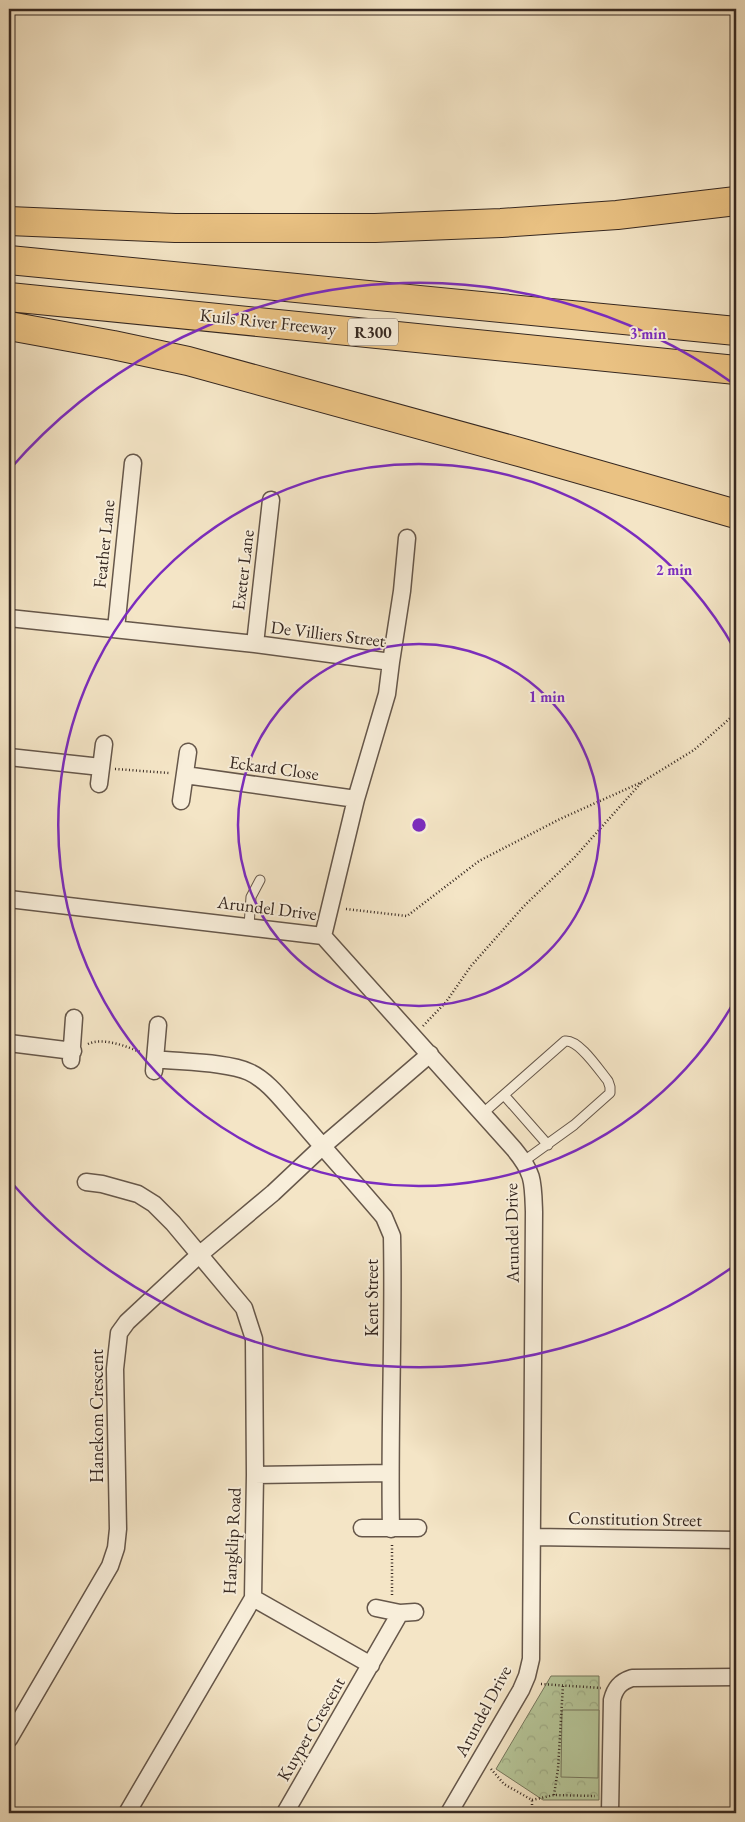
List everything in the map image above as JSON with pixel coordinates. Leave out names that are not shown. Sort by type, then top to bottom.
[{"type":"highway","points":[[9,221],[174,228],[385,227],[501,223],[617,215],[736,201]]},
{"type":"highway","name":"Kuils River Freeway","points":[[9,260],[736,332]]},
{"type":"highway","name":"Kuils River Freeway","points":[[9,297],[736,370]]},
{"type":"highway","points":[[9,326],[188,361],[523,452],[736,514]]},
{"type":"street","name":"Feather Lane","points":[[116,629],[133,463]]},
{"type":"street","name":"Exeter Lane","points":[[255,644],[271,500]]},
{"type":"street","points":[[392,662],[407,538]]},
{"type":"street","name":"De Villiers Street","points":[[9,618],[255,644],[392,662],[387,694],[356,799],[323,936]]},
{"type":"street","points":[[99,784],[104,744]]},
{"type":"street","points":[[181,801],[188,752]]},
{"type":"street","points":[[9,757],[101,767]]},
{"type":"street","name":"Eckard Close","points":[[186,775],[356,799]]},
{"type":"street","name":"Arundel Drive","points":[[9,899],[323,936],[524,1161],[532,1177],[532,1644],[527,1676],[521,1690],[449,1813]]},
{"type":"street","points":[[9,1044],[72,1056],[74,1018]]},
{"type":"street","points":[[155,1065],[158,1025]]},
{"type":"street","name":"Hanekom Crescent","points":[[9,1740],[97,1591],[110,1566],[116,1548],[118,1529],[115,1369],[119,1333],[127,1322],[199,1255],[273,1193],[323,1146],[430,1054]]},
{"type":"street","name":"Kent Street","points":[[155,1065],[234,1067],[259,1078],[323,1146],[384,1217],[392,1236],[391,1529]]},
{"type":"street","name":"Hangklip Road","points":[[86,1182],[102,1184],[138,1194],[154,1204],[173,1223],[244,1308],[251,1324],[255,1354],[253,1598],[126,1813]]},
{"type":"street","points":[[255,1475],[390,1473]]},
{"type":"street","points":[[362,1528],[418,1528]]},
{"type":"street","name":"Constitution Street","points":[[532,1537],[736,1540]]},
{"type":"street","points":[[253,1598],[371,1665]]},
{"type":"street","points":[[376,1608],[402,1612]]},
{"type":"street","name":"Kuyper Crescent","points":[[285,1813],[402,1612]]},
{"type":"street","points":[[611,1805],[612,1700],[614,1691],[624,1681],[632,1678],[736,1677]]},
{"type":"lane","points":[[250,926],[252,897],[260,880]]},
{"type":"lane","points":[[482,1114],[565,1040],[571,1040],[577,1044],[608,1081],[610,1093],[574,1125],[524,1161]]},
{"type":"lane","points":[[504,1096],[548,1145]]},
{"type":"path","points":[[330,908],[407,916],[479,861],[560,819],[642,782],[694,750],[736,713]]},
{"type":"path","points":[[101,767],[186,775]]},
{"type":"path","points":[[413,1036],[446,1002],[471,966],[524,906],[574,858],[642,782]]},
{"type":"path","points":[[72,1056],[94,1041],[128,1047],[155,1065]]},
{"type":"path","points":[[391,1529],[402,1612]]},
{"type":"path","points":[[527,1676],[541,1684],[598,1687],[614,1691]]},
{"type":"path","points":[[554,1795],[558,1770],[563,1685]]},
{"type":"path","points":[[480,1761],[492,1770],[504,1784],[532,1800],[554,1795],[611,1805]]},
{"type":"path","points":[[532,1800],[532,1813]]},
{"type":"green space","points":[[551,1676],[599,1676],[599,1800],[543,1800],[496,1769]]},
{"type":"green space","points":[[562,1710],[599,1710],[598,1778],[561,1777]]}]
